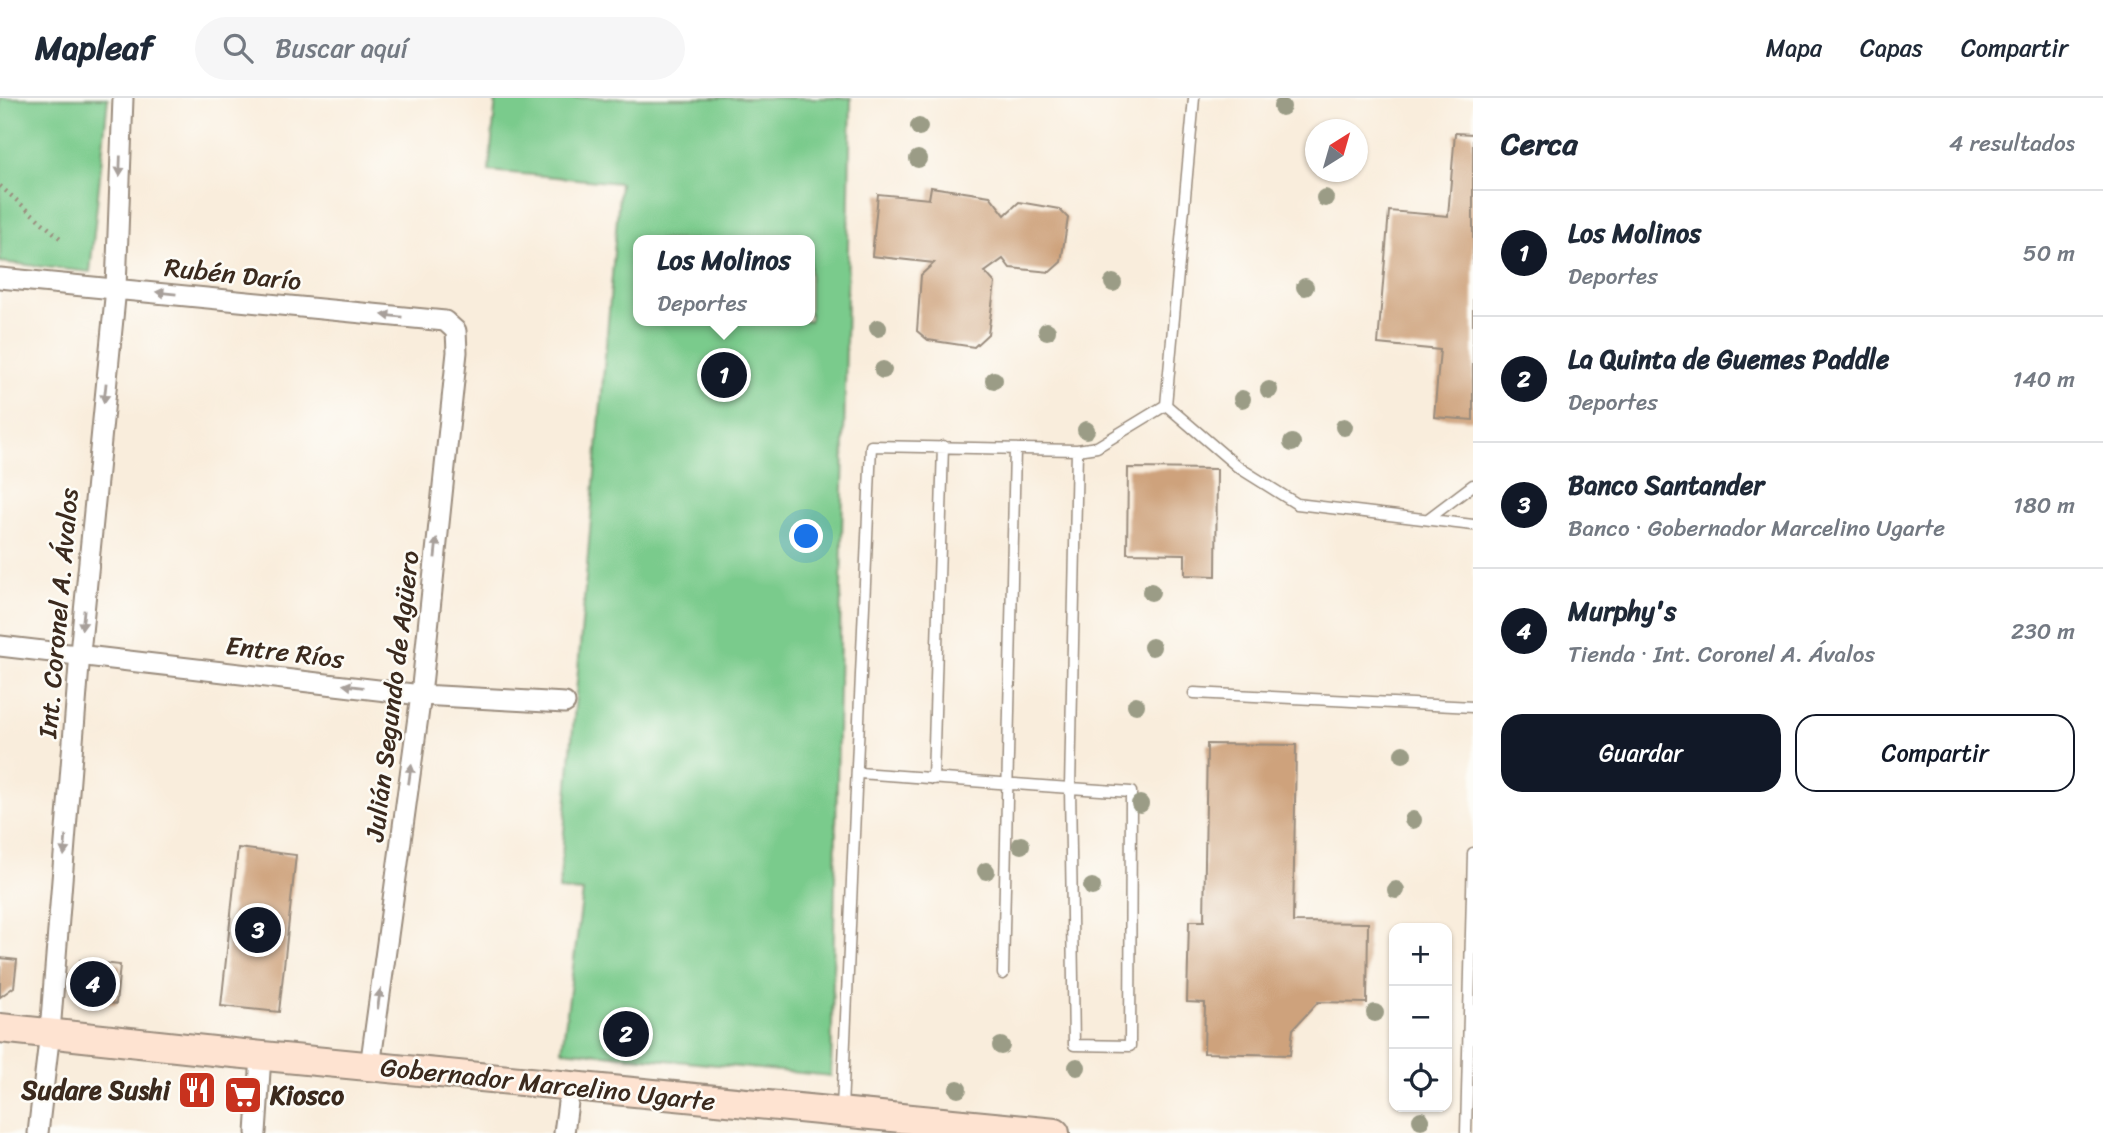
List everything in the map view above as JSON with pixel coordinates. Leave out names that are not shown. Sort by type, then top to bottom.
[{"type":"street","name":"Int. Coronel A. Ávalos","points":[[38,1133],[50,1032],[80,653],[116,288],[123,98]]},
{"type":"street","name":"Rubén Darío","points":[[0,278],[445,321],[456,331]]},
{"type":"street","name":"Julián Segundo de Agüero","points":[[370,1067],[421,695],[457,352],[456,331]]},
{"type":"street","name":"Entre Ríos","points":[[0,646],[80,653],[421,695],[565,703]]},
{"type":"street","name":"Gobernador Marcelino Ugarte","points":[[0,1028],[570,1087],[841,1123],[1055,1133]]},
{"type":"street","points":[[256,1133],[261,1056]]},
{"type":"street","points":[[564,1133],[570,1087]]},
{"type":"lane","points":[[1166,405],[1194,98]]},
{"type":"lane","points":[[841,1123],[859,773],[871,446],[1077,450],[1097,447],[1166,405]]},
{"type":"lane","points":[[1166,405],[1238,467],[1297,504],[1473,525]]},
{"type":"lane","points":[[933,779],[943,446]]},
{"type":"lane","points":[[1003,974],[1015,449]]},
{"type":"lane","points":[[859,773],[1006,785],[1070,788],[1131,792],[1130,1046],[1074,1045],[1070,788],[1077,450]]},
{"type":"lane","points":[[1428,519],[1473,485]]},
{"type":"lane","points":[[1194,693],[1473,707]]},
{"type":"lane","points":[[1466,1133],[1473,853]]},
{"type":"path","points":[[0,186],[61,238]]},
{"type":"green space","points":[[0,98],[108,98],[90,272],[0,262]]},
{"type":"green space","points":[[496,98],[851,98],[831,1076],[562,1050],[583,892],[559,890],[620,183],[489,171]]},
{"type":"building","points":[[1455,133],[1473,134],[1473,420],[1434,417],[1440,350],[1378,344],[1389,211],[1448,216]]},
{"type":"building","points":[[931,187],[990,196],[1005,215],[1019,202],[1059,209],[1068,218],[1061,262],[1050,272],[1010,268],[1003,259],[985,272],[995,283],[988,334],[974,347],[928,340],[917,331],[921,275],[934,263],[872,256],[878,194],[929,199]]},
{"type":"building","points":[[1128,468],[1217,469],[1216,576],[1185,575],[1185,554],[1127,553]]},
{"type":"building","points":[[1207,744],[1296,745],[1293,922],[1368,923],[1367,1003],[1318,1002],[1293,1029],[1290,1055],[1204,1053],[1205,1003],[1187,1002],[1189,921],[1204,921]]},
{"type":"building","points":[[238,848],[296,855],[279,1012],[221,1006]]},
{"type":"building","points":[[0,958],[17,960],[14,987],[0,997]]},
{"type":"building","points":[[80,960],[120,965],[116,1004],[76,999]]},
{"type":"place","name":"Los Molinos","points":[[724,375]]},
{"type":"place","name":"Banco Santander","points":[[258,930]]},
{"type":"place","name":"Murphy's","points":[[93,984]]},
{"type":"place","name":"La Quinta de Guemes Paddle","points":[[626,1034]]},
{"type":"place","name":"Sudare Sushi","points":[[197,1090]]},
{"type":"place","name":"Kiosco","points":[[243,1095]]}]
